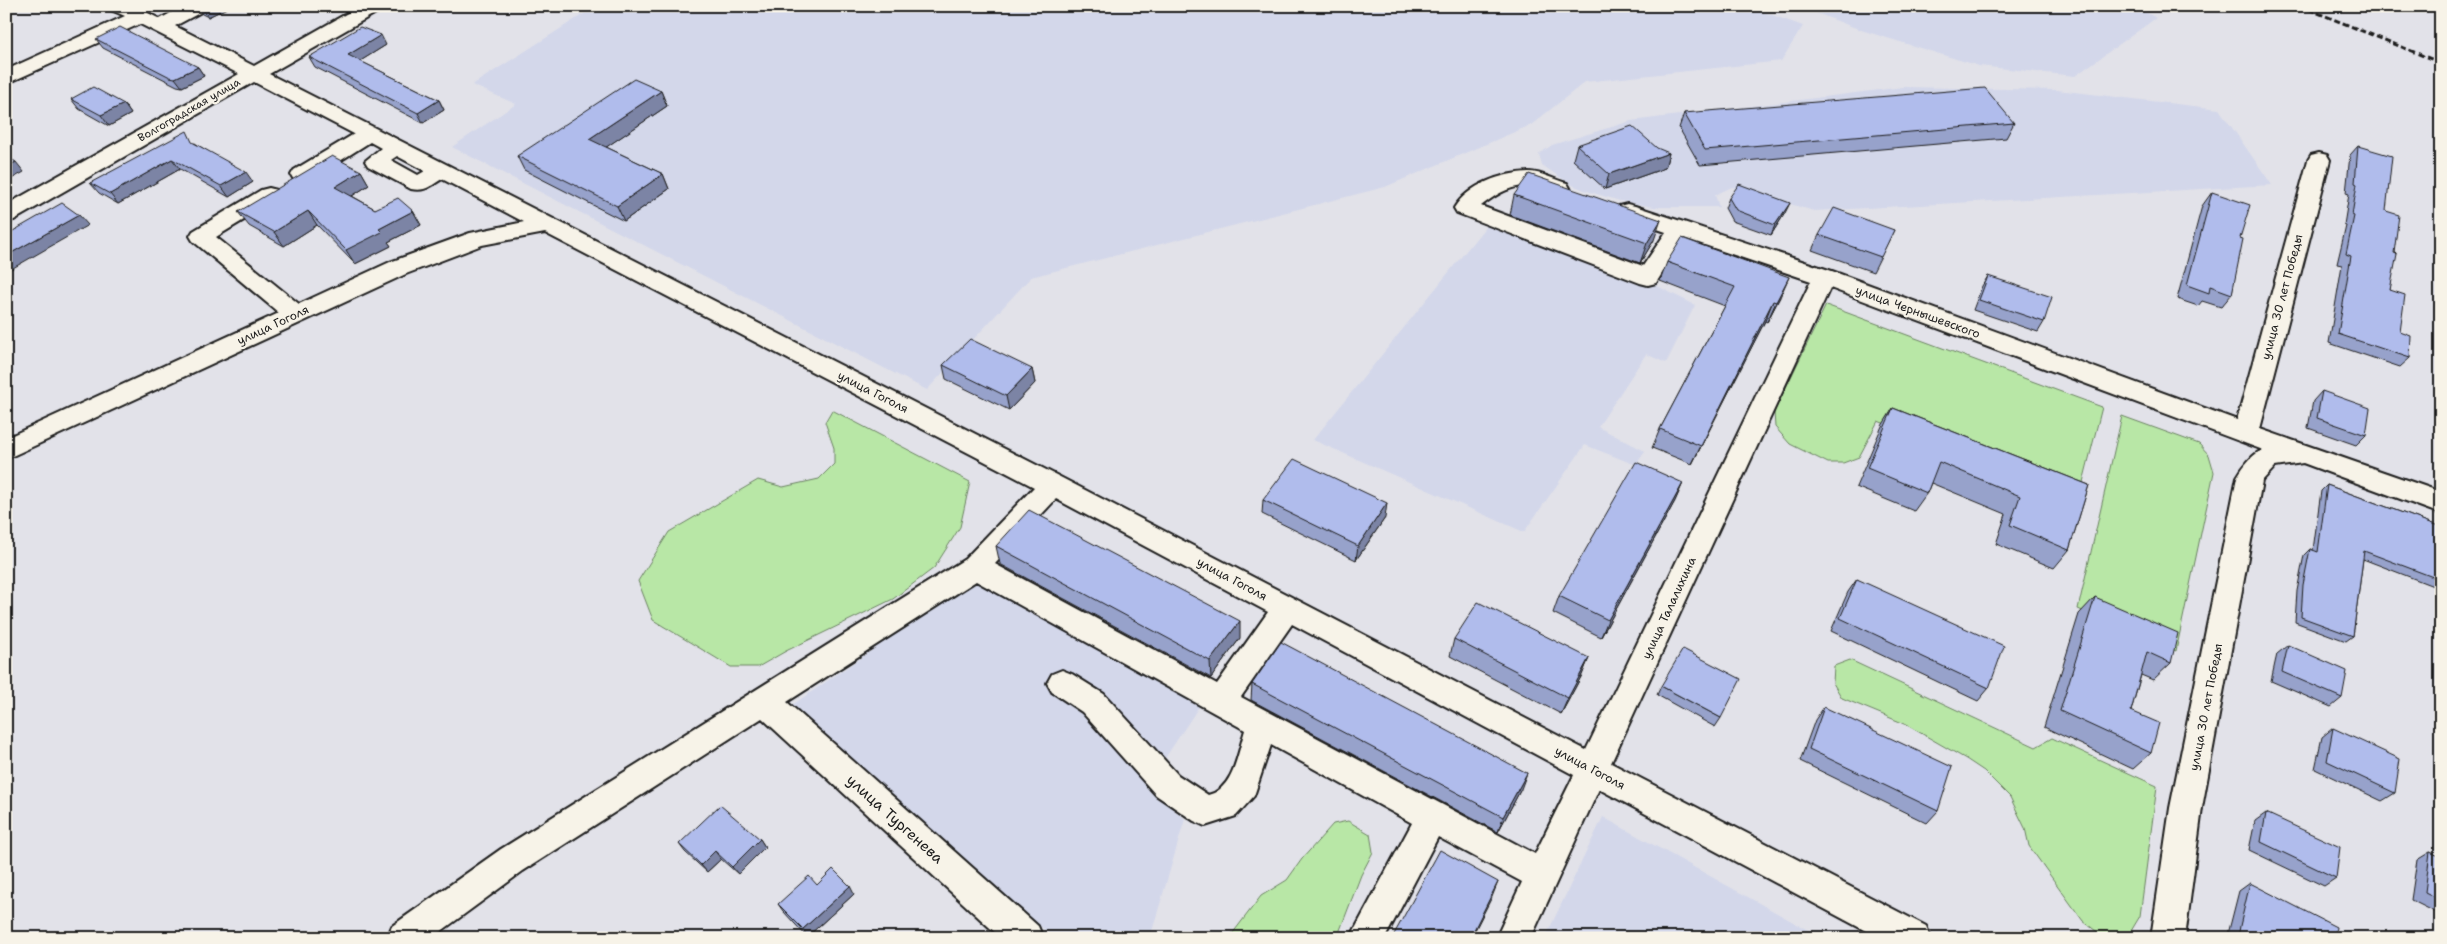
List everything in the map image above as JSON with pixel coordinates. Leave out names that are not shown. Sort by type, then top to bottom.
[{"type":"street","points":[[118,6],[370,134]]},
{"type":"street","points":[[160,26],[198,6]]},
{"type":"street","name":"Волгоградская улица","points":[[6,215],[374,6]]},
{"type":"street","points":[[6,78],[139,17]]},
{"type":"street","points":[[296,314],[201,236],[370,134]]},
{"type":"street","name":"улица Гоголя","points":[[370,134],[397,147],[376,160],[418,184],[441,170],[1053,485],[1914,938]]},
{"type":"street","name":"улица 30 лет Победы","points":[[2246,434],[2319,160]]},
{"type":"street","points":[[1577,194],[1530,179],[1492,186],[1465,208],[1648,277],[1679,229]]},
{"type":"street","name":"улица Чернышевского","points":[[1604,204],[1824,277],[2246,434],[2441,503]]},
{"type":"street","name":"улица Гоголя","points":[[6,449],[398,268],[478,238],[548,225]]},
{"type":"street","name":"улица Талалихина","points":[[1513,938],[1824,277]]},
{"type":"street","name":"улица Чернышевского","points":[[2250,477],[2268,458],[2304,453]]},
{"type":"street","name":"улица 30 лет Победы","points":[[2168,938],[2186,808],[2250,477]]},
{"type":"street","points":[[404,938],[512,860],[975,567],[1053,485]]},
{"type":"street","points":[[975,567],[1432,817],[1542,875]]},
{"type":"street","points":[[1221,702],[1287,608]]},
{"type":"street","points":[[1062,683],[1093,703],[1167,784],[1205,812],[1225,806],[1243,786],[1262,724]]},
{"type":"street","name":"улица Тургенева","points":[[764,701],[1026,938]]},
{"type":"street","points":[[1368,938],[1432,817]]},
{"type":"shaded area","points":[[596,6],[1746,6],[1803,26],[1781,61],[1585,82],[1531,125],[1385,187],[1031,277],[927,390],[452,147],[516,104],[472,85]]},
{"type":"shaded area","points":[[1798,6],[2135,6],[2156,18],[2075,76],[1979,66],[1861,30]]},
{"type":"shaded area","points":[[1903,87],[2057,90],[2219,109],[2272,185],[1814,211],[1732,187],[1715,195],[1719,207],[1654,207],[1620,201],[1570,184],[1542,165],[1539,154],[1552,145],[1631,121]]},
{"type":"shaded area","points":[[1487,225],[1651,283],[1695,305],[1666,363],[1646,354],[1598,427],[1645,451],[1636,465],[1585,445],[1524,532],[1313,440]]},
{"type":"shaded area","points":[[974,580],[1200,705],[1146,787],[1185,819],[1150,938],[1054,938],[788,708]]},
{"type":"shaded area","points":[[1603,817],[1822,938],[1545,938]]},
{"type":"green space","points":[[1826,305],[2102,407],[2078,502],[1878,421],[1859,457],[1843,463],[1828,463],[1790,444],[1775,427],[1774,412]]},
{"type":"green space","points":[[832,410],[970,482],[960,527],[934,568],[893,599],[786,651],[758,667],[731,667],[653,620],[638,581],[669,532],[758,480],[783,487],[819,479],[834,464],[834,448],[825,422]]},
{"type":"green space","points":[[2122,416],[2199,444],[2209,455],[2214,472],[2176,651],[2078,609]]},
{"type":"green space","points":[[1850,660],[2036,747],[2052,738],[2157,786],[2140,916],[2128,936],[2105,938],[2083,921],[2029,846],[2025,828],[2010,797],[1984,771],[1905,724],[1842,698],[1833,683],[1834,666]]},
{"type":"green space","points":[[1348,821],[1370,834],[1373,852],[1361,875],[1337,938],[1229,938],[1261,896],[1287,880],[1302,859],[1333,824]]},
{"type":"building","points":[[120,27],[198,67],[175,78],[170,77],[96,39]]},
{"type":"building","points":[[360,27],[381,35],[348,55],[439,100],[418,113],[309,57]]},
{"type":"building","points":[[634,79],[661,91],[589,139],[663,174],[617,206],[517,156]]},
{"type":"building","points":[[93,87],[124,104],[101,115],[71,99]]},
{"type":"building","points":[[1985,88],[2014,123],[1705,150],[1684,113]]},
{"type":"building","points":[[1632,126],[1657,148],[1669,153],[1609,174],[1577,145]]},
{"type":"building","points":[[187,131],[192,142],[246,172],[221,186],[172,159],[110,194],[90,183]]},
{"type":"building","points":[[2358,146],[2392,156],[2386,211],[2399,215],[2394,253],[2397,254],[2390,290],[2405,295],[2400,332],[2411,336],[2410,358],[2338,334],[2351,256],[2346,254],[2354,216],[2352,215],[2357,184],[2355,183]]},
{"type":"building","points":[[6,156],[16,162],[6,167]]},
{"type":"building","points":[[332,156],[361,171],[335,187],[375,209],[398,198],[413,211],[379,229],[382,232],[346,250],[308,211],[274,232],[238,212]]},
{"type":"building","points":[[1529,174],[1661,220],[1647,243],[1514,195]]},
{"type":"building","points":[[1739,184],[1790,203],[1775,225],[1736,210],[1729,198]]},
{"type":"building","points":[[2212,192],[2250,205],[2240,238],[2243,239],[2232,294],[2210,286],[2209,293],[2187,285]]},
{"type":"building","points":[[62,203],[79,215],[6,256],[6,235]]},
{"type":"building","points":[[1834,208],[1894,230],[1881,257],[1819,235]]},
{"type":"building","points":[[1682,238],[1789,277],[1776,302],[1773,301],[1701,446],[1660,429],[1735,287],[1667,262]]},
{"type":"building","points":[[1988,276],[2052,297],[2044,322],[1979,300]]},
{"type":"building","points":[[970,339],[1032,369],[1006,396],[943,365]]},
{"type":"building","points":[[2322,391],[2370,408],[2366,435],[2317,418]]},
{"type":"building","points":[[1893,408],[2089,485],[2069,550],[2010,525],[2020,496],[1939,462],[1927,493],[1867,468]]},
{"type":"building","points":[[1294,459],[1387,503],[1358,546],[1263,500]]},
{"type":"building","points":[[1636,462],[1683,483],[1608,620],[1559,596]]},
{"type":"building","points":[[2327,485],[2441,527],[2441,580],[2364,551],[2353,636],[2301,617],[2303,585],[2310,549],[2318,552]]},
{"type":"building","points":[[1029,510],[1240,621],[1210,661],[996,546]]},
{"type":"building","points":[[1857,579],[2004,646],[1989,688],[1840,618]]},
{"type":"building","points":[[2095,597],[2178,633],[2171,663],[2147,652],[2131,711],[2159,723],[2151,753],[2060,711]]},
{"type":"building","points":[[1478,602],[1589,658],[1568,698],[1454,639]]},
{"type":"building","points":[[1281,642],[1527,773],[1503,817],[1252,684]]},
{"type":"building","points":[[2288,645],[2347,671],[2342,698],[2282,672]]},
{"type":"building","points":[[1683,649],[1741,679],[1721,718],[1661,686]]},
{"type":"building","points":[[1824,707],[1952,767],[1938,811],[1809,749]]},
{"type":"building","points":[[2333,728],[2400,759],[2395,793],[2327,761]]},
{"type":"building","points":[[720,805],[760,839],[732,867],[715,851],[701,865],[679,844]]},
{"type":"building","points":[[2266,813],[2340,847],[2336,878],[2261,842]]},
{"type":"building","points":[[1440,850],[1498,882],[1470,938],[1392,938]]},
{"type":"building","points":[[2430,852],[2441,857],[2441,900],[2425,892]]},
{"type":"building","points":[[833,869],[850,886],[803,929],[778,904],[809,876],[817,885]]},
{"type":"building","points":[[2250,883],[2336,927],[2334,938],[2238,938]]},
{"type":"railway","points":[[2301,6],[2441,63]]}]
